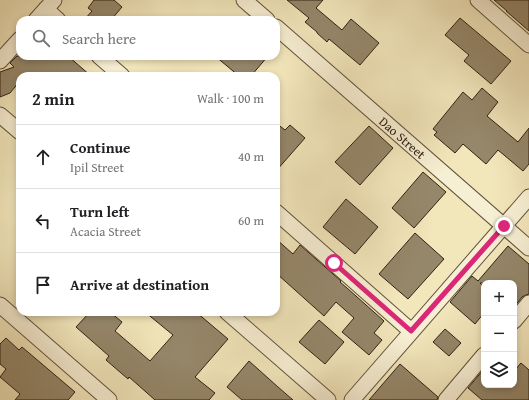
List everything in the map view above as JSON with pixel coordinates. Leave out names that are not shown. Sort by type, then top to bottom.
[{"type":"street","points":[[244,0],[263,16]]},
{"type":"street","points":[[478,0],[529,45]]},
{"type":"street","name":"Dao Street","points":[[280,30],[529,248]]},
{"type":"street","points":[[0,61],[16,43]]},
{"type":"street","points":[[104,60],[117,72]]},
{"type":"street","points":[[0,115],[16,129]]},
{"type":"street","points":[[352,400],[529,196]]},
{"type":"street","points":[[280,216],[411,331]]},
{"type":"street","points":[[517,317],[529,303]]},
{"type":"street","points":[[0,305],[109,400]]},
{"type":"street","points":[[232,316],[328,400]]},
{"type":"street","points":[[446,400],[481,359]]},
{"type":"building","points":[[94,0],[114,0],[122,7],[114,16],[88,16],[92,11],[88,8]]},
{"type":"building","points":[[287,0],[323,0],[316,8],[342,30],[351,19],[379,43],[360,65],[329,39],[327,42],[305,22],[309,18]]},
{"type":"building","points":[[494,0],[529,0],[529,31],[507,11]]},
{"type":"building","points":[[460,18],[511,61],[491,84],[464,61],[469,55],[445,35]]},
{"type":"building","points":[[16,57],[16,60],[73,60],[86,72],[16,72],[16,86],[10,93],[0,97],[0,72],[14,67],[10,63]]},
{"type":"building","points":[[220,60],[265,60],[254,72],[234,72]]},
{"type":"building","points":[[482,88],[498,102],[487,116],[518,142],[529,128],[529,164],[523,171],[498,150],[486,164],[463,144],[455,153],[434,135],[437,132],[433,129],[463,92],[472,100]]},
{"type":"building","points":[[290,125],[305,138],[280,166],[280,126],[285,130]]},
{"type":"building","points":[[369,126],[393,148],[360,185],[335,162]]},
{"type":"building","points":[[423,172],[446,192],[414,228],[392,208]]},
{"type":"building","points":[[346,199],[378,227],[355,254],[323,227]]},
{"type":"building","points":[[415,233],[444,259],[408,299],[379,274]]},
{"type":"building","points":[[280,243],[293,254],[300,245],[384,321],[374,333],[382,340],[369,355],[342,332],[354,318],[336,302],[324,316],[280,277]]},
{"type":"building","points":[[508,246],[529,264],[529,294],[522,297],[517,303],[517,280],[481,280],[481,317],[475,324],[450,302],[472,276],[478,281]]},
{"type":"building","points":[[86,316],[115,316],[122,322],[115,331],[150,361],[173,335],[150,316],[201,316],[228,339],[195,377],[215,393],[209,400],[155,400],[129,377],[128,379],[106,360],[109,356],[76,327]]},
{"type":"building","points":[[319,320],[344,342],[325,364],[299,342]]},
{"type":"building","points":[[445,329],[461,343],[449,356],[433,342]]},
{"type":"building","points":[[6,338],[19,350],[22,347],[75,392],[68,400],[15,400],[20,394],[0,377],[6,369],[0,364],[0,344]]},
{"type":"building","points":[[249,361],[293,400],[242,400],[227,387]]},
{"type":"building","points":[[521,363],[529,370],[529,400],[482,400],[468,388],[481,373],[481,388],[517,388],[517,368]]},
{"type":"building","points":[[400,364],[438,397],[437,400],[369,400]]},
{"type":"route","points":[[334,263],[411,331],[504,226]]}]
